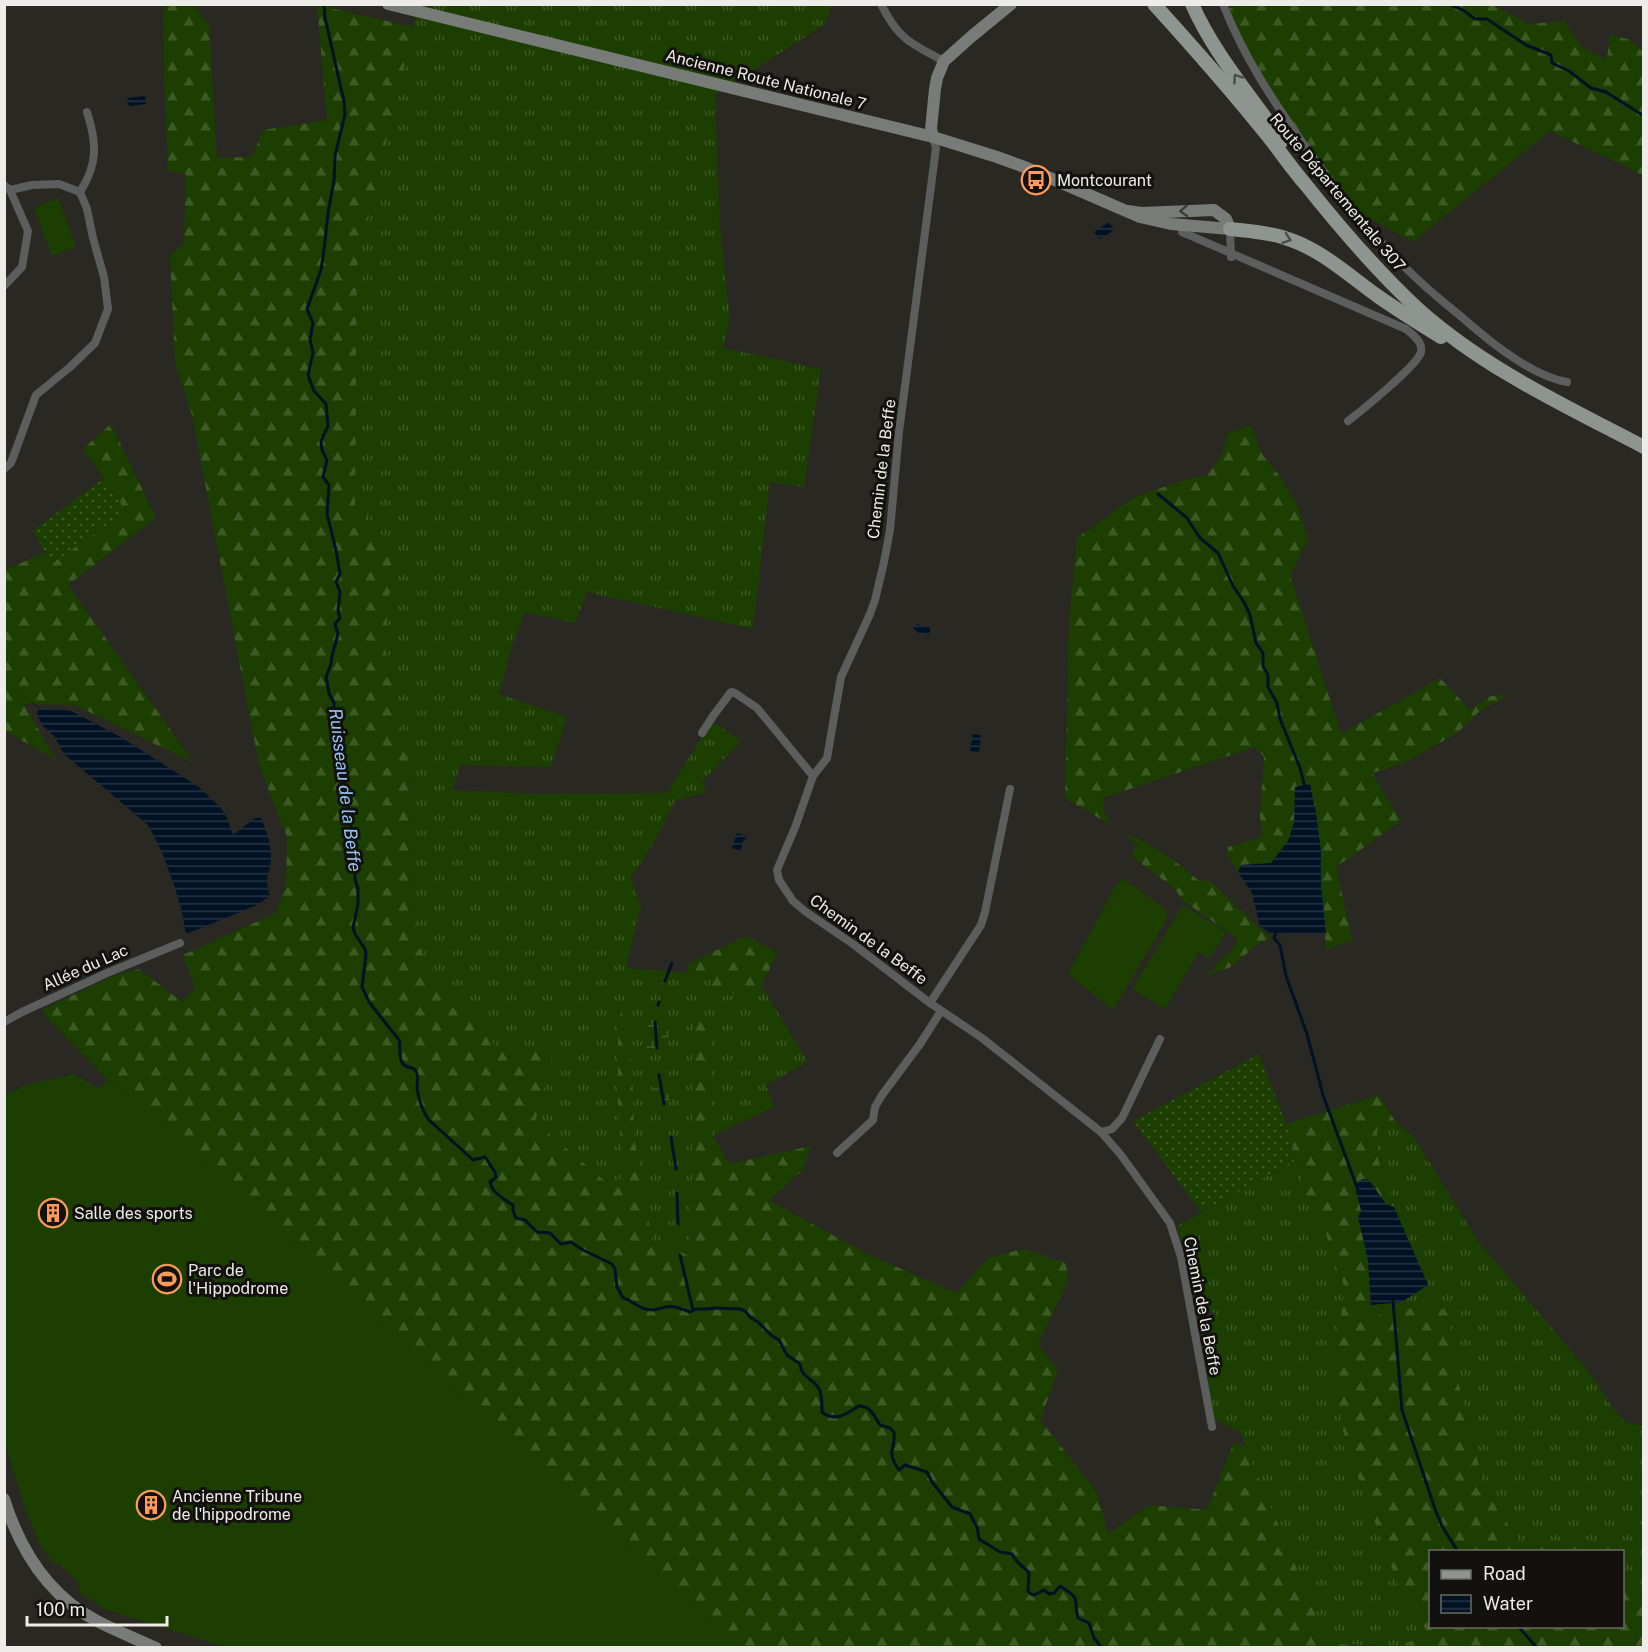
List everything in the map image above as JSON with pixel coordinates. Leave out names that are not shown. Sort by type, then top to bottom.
[{"type":"main road","name":"Route Départementale 307","points":[[1154,4],[1231,92],[1307,187],[1371,261],[1419,310],[1478,356],[1545,395],[1644,447]]},
{"type":"main road","points":[[1192,4],[1204,30],[1245,91],[1371,261]]},
{"type":"main road","points":[[1230,229],[1285,238],[1313,250],[1480,363],[1545,395]]},
{"type":"street","name":"Ancienne Route Nationale 7","points":[[388,4],[933,137],[1027,168],[1128,212],[1154,222],[1230,229],[1226,219],[1214,210],[1128,212]]},
{"type":"street","points":[[881,4],[900,35],[917,47],[944,60]]},
{"type":"street","points":[[933,137],[931,129],[935,89],[944,60],[1011,4]]},
{"type":"street","points":[[1223,4],[1235,36],[1248,60],[1287,120],[1350,207],[1382,243],[1413,275],[1505,352],[1554,380],[1567,382]]},
{"type":"street","points":[[80,192],[88,178],[94,159],[94,133],[87,112]]},
{"type":"street","name":"Chemin de la Beffe","points":[[933,137],[936,148],[899,432],[888,541],[875,600],[841,677],[827,758],[813,776],[777,870],[779,880],[793,902],[941,1011],[982,1038],[1101,1132],[1121,1155],[1173,1230],[1181,1257],[1212,1427]]},
{"type":"street","points":[[4,286],[22,267],[28,231],[7,187],[60,184],[80,192],[87,209],[104,277],[108,309],[95,343],[70,367],[36,394],[11,463],[4,469]]},
{"type":"street","points":[[1230,229],[1231,255]]},
{"type":"street","points":[[1182,231],[1231,255],[1406,329],[1415,337],[1421,352],[1416,360],[1382,394],[1348,421]]},
{"type":"street","points":[[702,734],[725,698],[730,692],[735,693],[757,708],[813,776]]},
{"type":"street","points":[[930,1003],[981,925],[1010,789]]},
{"type":"street","name":"Allée du Lac","points":[[4,1022],[107,973],[180,943]]},
{"type":"street","points":[[837,1153],[873,1120],[875,1107],[882,1095],[941,1011]]},
{"type":"street","points":[[1101,1132],[1112,1129],[1122,1119],[1160,1039]]},
{"type":"street","points":[[4,1499],[11,1521],[27,1554],[52,1587],[67,1601],[96,1621],[156,1647]]},
{"type":"green space","points":[[1237,4],[1492,5],[1529,24],[1564,21],[1582,47],[1607,59],[1610,34],[1630,40],[1643,52],[1643,175],[1550,131],[1413,242],[1350,207],[1287,120],[1226,11]]},
{"type":"green space","points":[[163,5],[194,5],[209,26],[217,158],[252,157],[263,130],[327,120],[317,5],[413,27],[357,266],[355,507],[393,547],[385,648],[408,766],[412,884],[419,948],[440,982],[478,1015],[497,1050],[554,1048],[535,1122],[605,1181],[623,1179],[618,1101],[618,1020],[626,1000],[634,1137],[652,1240],[690,1256],[692,1032],[703,1012],[710,1039],[713,1136],[729,1164],[811,1146],[803,1170],[769,1200],[869,1255],[957,1293],[989,1257],[1024,1249],[1066,1263],[1068,1281],[1038,1344],[1058,1371],[1040,1420],[1097,1492],[1108,1534],[1149,1505],[1207,1510],[1234,1442],[1245,1446],[1328,1643],[1379,1647],[738,1647],[107,1079],[49,1020],[42,1010],[113,976],[139,969],[182,1002],[195,988],[183,955],[276,913],[286,886],[287,837],[259,765],[192,415],[175,363],[170,256],[184,243],[186,174],[168,171]]},
{"type":"green space","points":[[419,5],[832,5],[825,24],[715,95],[720,228],[730,319],[723,348],[821,369],[804,487],[770,482],[753,629],[587,592],[575,623],[525,612],[514,640],[499,694],[567,717],[551,767],[460,765],[453,790],[535,794],[667,793],[712,721],[741,741],[702,782],[707,792],[675,801],[655,841],[631,878],[641,905],[626,968],[712,977],[707,1001],[761,985],[808,1062],[766,1085],[774,1107],[713,1136],[710,1039],[692,1032],[690,1256],[652,1240],[634,1137],[626,1002],[624,1179],[605,1181],[534,1122],[478,1015],[440,982],[419,948],[412,884],[408,766],[385,648],[393,547],[355,507],[357,266]]},
{"type":"green space","points":[[58,198],[76,247],[52,256],[34,208]]},
{"type":"green space","points":[[111,424],[156,518],[68,585],[194,763],[75,705],[24,704],[56,760],[5,731],[5,570],[44,553],[52,563],[125,512],[118,498],[83,449]]},
{"type":"green space","points":[[1251,425],[1262,454],[1281,478],[1298,507],[1308,540],[1290,575],[1341,734],[1440,678],[1470,710],[1491,696],[1508,695],[1481,710],[1457,733],[1402,764],[1372,773],[1401,821],[1336,867],[1352,940],[1326,950],[1321,852],[1310,784],[1296,787],[1294,823],[1288,841],[1271,863],[1241,865],[1238,872],[1227,855],[1228,847],[1262,837],[1260,815],[1264,757],[1255,747],[1103,798],[1104,812],[1111,825],[1065,798],[1069,622],[1077,538],[1134,497],[1191,478],[1207,476],[1222,455],[1228,433]]},
{"type":"green space","points":[[104,478],[125,512],[52,564],[33,531]]},
{"type":"green space","points":[[1125,834],[1156,849],[1199,881],[1210,881],[1271,939],[1260,942],[1231,967],[1202,977],[1215,968],[1217,963],[1232,950],[1238,939],[1182,900],[1175,889],[1131,856],[1137,845]]},
{"type":"green space","points":[[1122,878],[1164,908],[1167,914],[1166,921],[1113,1010],[1068,974]]},
{"type":"green space","points":[[1183,905],[1226,932],[1210,958],[1199,952],[1165,1009],[1132,989]]},
{"type":"green space","points":[[746,936],[778,953],[761,985],[707,1001],[712,977],[686,973],[688,964]]},
{"type":"green space","points":[[648,1019],[669,1019],[668,1049],[647,1048]]},
{"type":"green space","points":[[1259,1054],[1286,1124],[1296,1160],[1201,1212],[1133,1121]]},
{"type":"green space","name":"Parc de l'Hippodrome","points":[[74,1074],[99,1089],[107,1080],[125,1093],[738,1647],[225,1647],[104,1609],[81,1593],[78,1587],[80,1584],[60,1564],[53,1563],[40,1545],[26,1512],[5,1443],[5,1095],[26,1085]]},
{"type":"green space","points":[[654,1080],[670,1081],[669,1105],[653,1104]]},
{"type":"green space","points":[[1379,1095],[1395,1121],[1377,1130],[1378,1159],[1394,1207],[1386,1205],[1369,1180],[1358,1183],[1356,1191],[1361,1210],[1358,1217],[1368,1260],[1371,1318],[1400,1308],[1449,1309],[1452,1357],[1484,1487],[1524,1549],[1604,1539],[1612,1550],[1429,1550],[1429,1628],[1624,1628],[1624,1568],[1643,1598],[1643,1647],[1395,1647],[1429,1635],[1398,1584],[1346,1445],[1332,1373],[1345,1289],[1326,1234],[1317,1231],[1286,1124]]},
{"type":"green space","points":[[1395,1121],[1414,1137],[1478,1241],[1585,1367],[1614,1409],[1626,1422],[1643,1426],[1643,1598],[1624,1568],[1624,1550],[1612,1550],[1604,1539],[1524,1549],[1484,1487],[1452,1357],[1449,1309],[1400,1308],[1371,1318],[1371,1305],[1402,1302],[1428,1284],[1394,1207],[1378,1159],[1377,1130]]},
{"type":"green space","points":[[1296,1160],[1317,1230],[1326,1234],[1345,1289],[1332,1373],[1398,1584],[1429,1635],[1395,1647],[1328,1643],[1241,1433],[1214,1419],[1199,1323],[1208,1328],[1216,1314],[1195,1303],[1177,1226]]},
{"type":"water","points":[[145,96],[146,104],[130,106],[127,103],[128,98]]},
{"type":"water","points":[[1109,222],[1114,230],[1100,239],[1094,232]]},
{"type":"water","points":[[917,624],[930,626],[930,634],[928,636],[919,634],[913,627]]},
{"type":"water","points":[[5,683],[40,708],[71,711],[119,736],[200,788],[221,808],[233,835],[255,818],[261,818],[271,852],[267,880],[270,896],[257,905],[186,934],[174,885],[162,852],[148,825],[64,754],[54,736],[42,725],[37,714],[39,708]]},
{"type":"water","points":[[973,734],[981,735],[979,752],[970,751]]},
{"type":"water","points":[[1310,784],[1321,852],[1321,884],[1326,934],[1270,933],[1260,926],[1252,893],[1238,872],[1241,865],[1271,863],[1288,841],[1294,823],[1295,787]]},
{"type":"water","points":[[737,833],[747,836],[740,851],[732,848]]},
{"type":"water","points":[[1362,1179],[1369,1180],[1386,1204],[1394,1207],[1428,1285],[1402,1302],[1371,1305],[1368,1260],[1358,1217],[1361,1210],[1356,1191]]},
{"type":"waterway","name":"Ruisseau de la Beffe","points":[[324,4],[345,114],[335,156],[334,180],[321,270],[307,309],[313,323],[310,339],[313,353],[308,375],[314,391],[326,404],[328,426],[321,441],[327,460],[323,477],[329,485],[327,514],[340,574],[336,582],[340,592],[338,611],[340,618],[335,624],[338,634],[326,677],[329,693],[334,703],[333,724],[344,759],[342,777],[350,820],[355,856],[355,879],[358,889],[358,904],[353,928],[365,949],[362,987],[369,1002],[399,1040],[401,1062],[416,1071],[419,1097],[429,1120],[473,1160],[485,1157],[495,1172],[496,1177],[490,1182],[491,1186],[513,1205],[516,1218],[525,1220],[537,1232],[550,1233],[561,1244],[571,1242],[612,1264],[615,1269],[617,1287],[623,1298],[643,1308],[654,1310],[672,1307],[690,1312],[696,1309],[715,1308],[745,1311],[779,1340],[787,1355],[800,1364],[805,1376],[815,1383],[820,1391],[822,1412],[837,1417],[859,1406],[869,1410],[880,1425],[894,1432],[892,1454],[899,1470],[905,1465],[927,1472],[952,1507],[970,1514],[977,1527],[979,1539],[1000,1552],[1012,1554],[1029,1573],[1028,1591],[1031,1594],[1034,1595],[1044,1590],[1049,1594],[1054,1593],[1060,1586],[1072,1594],[1078,1618],[1089,1623],[1094,1638],[1102,1648]]},
{"type":"waterway","points":[[1449,4],[1475,19],[1487,19],[1526,45],[1551,55],[1552,63],[1569,71],[1591,88],[1606,92],[1644,116]]},
{"type":"waterway","points":[[1158,494],[1187,518],[1200,538],[1218,553],[1233,586],[1244,602],[1250,615],[1256,643],[1263,653],[1263,666],[1268,675],[1268,687],[1277,703],[1280,719],[1300,768],[1305,787]]},
{"type":"waterway","points":[[1276,932],[1274,938],[1280,945],[1286,976],[1307,1034],[1323,1095],[1358,1190]]},
{"type":"waterway","points":[[665,981],[672,963]]},
{"type":"waterway","points":[[655,1022],[657,1048]]},
{"type":"waterway","points":[[659,1075],[664,1104]]},
{"type":"waterway","points":[[671,1137],[676,1169]]},
{"type":"waterway","points":[[677,1193],[678,1224]]},
{"type":"waterway","points":[[680,1255],[693,1310]]},
{"type":"waterway","points":[[1393,1301],[1402,1410],[1435,1509],[1457,1550]]},
{"type":"waterway","points":[[1520,1628],[1537,1648]]},
{"type":"place","name":"Montcourant","points":[[1036,180]]},
{"type":"place","name":"Salle des sports","points":[[53,1213]]},
{"type":"place","name":"Parc de l'Hippodrome","points":[[167,1279]]},
{"type":"place","name":"Ancienne Tribune de l'hippodrome","points":[[151,1505]]}]
